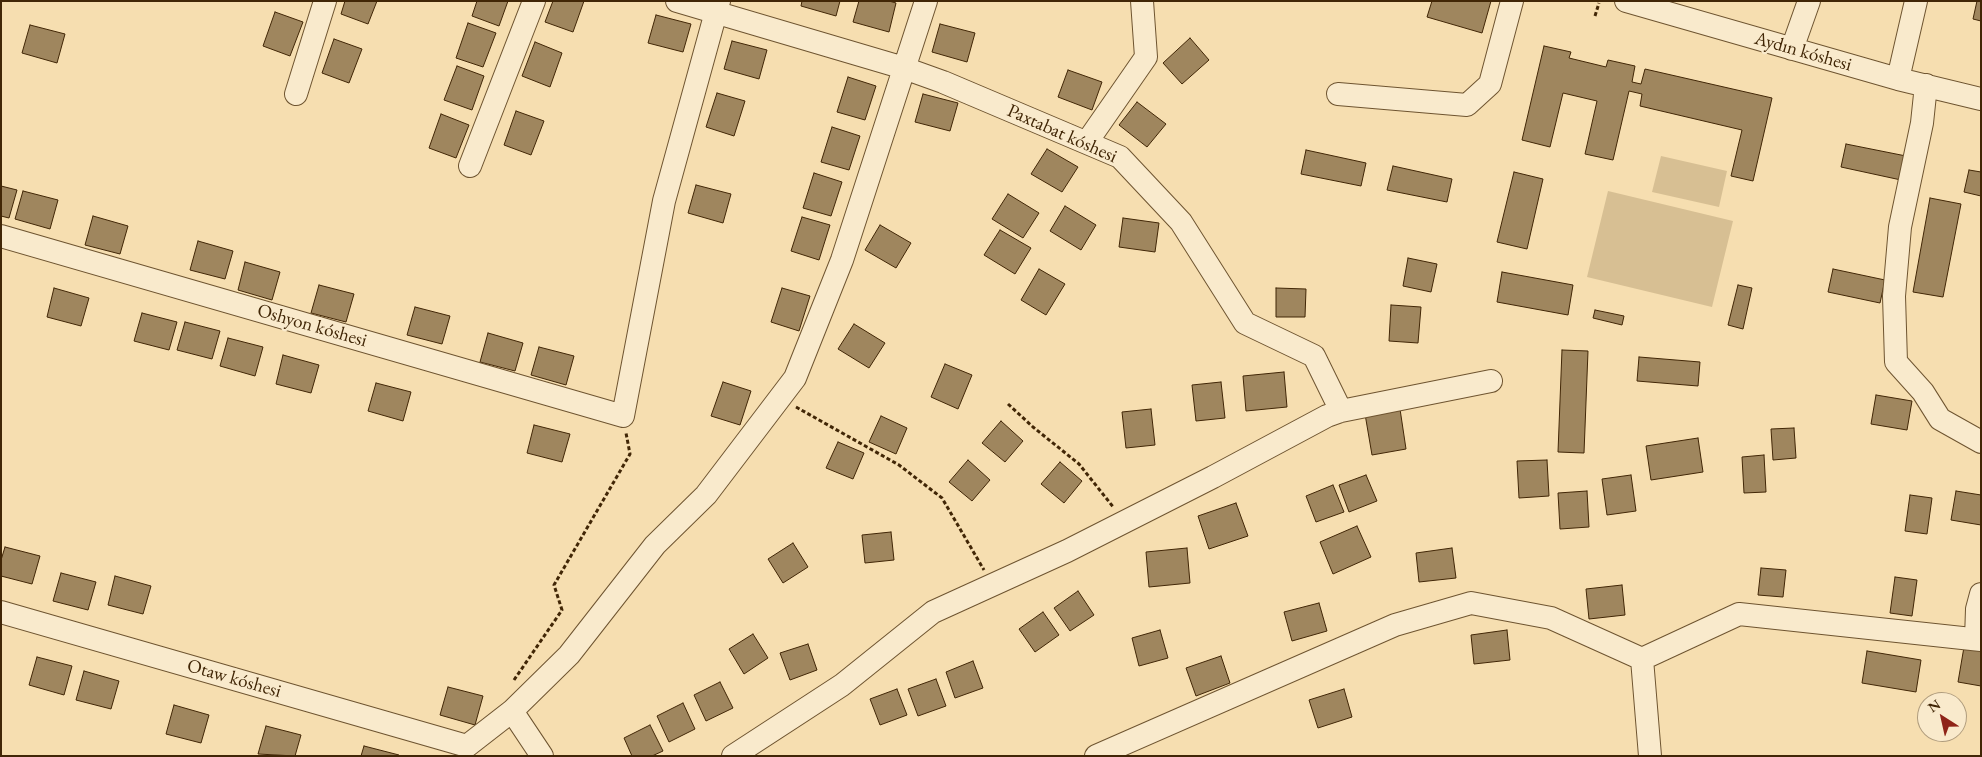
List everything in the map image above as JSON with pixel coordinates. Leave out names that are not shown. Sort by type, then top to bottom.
[{"type":"street","points":[[296,94],[325,1]]},
{"type":"street","points":[[470,166],[534,1]]},
{"type":"street","name":"Paxtabat kóshesi","points":[[678,1],[718,7],[904,68],[943,82],[1120,157],[1181,222],[1245,323],[1314,356],[1341,411]]},
{"type":"street","points":[[542,756],[512,711],[569,655],[655,545],[706,495],[795,378],[842,260],[926,1]]},
{"type":"street","points":[[1087,142],[1146,57],[1142,1]]},
{"type":"street","points":[[1338,94],[1467,105],[1490,84],[1512,1]]},
{"type":"street","name":"Aydın kóshesi","points":[[1626,1],[1898,79],[1981,99]]},
{"type":"street","points":[[1792,49],[1808,1]]},
{"type":"street","points":[[1898,79],[1916,1]]},
{"type":"street","points":[[622,416],[664,201],[718,7]]},
{"type":"street","points":[[1926,85],[1922,123],[1900,227],[1894,296],[1896,362],[1923,392],[1940,419],[1981,442]]},
{"type":"street","name":"Oshyon kóshesi","points":[[1,236],[622,416]]},
{"type":"street","points":[[733,756],[842,686],[933,612],[1124,522],[1341,411],[1492,381]]},
{"type":"street","points":[[1096,756],[1394,625],[1472,603],[1551,618],[1642,659],[1738,614],[1978,639],[1978,609],[1981,594]]},
{"type":"street","name":"Otaw kóshesi","points":[[1,612],[467,746],[512,711]]},
{"type":"street","points":[[1642,659],[1650,756]]},
{"type":"path","points":[[1595,16],[1599,2]]},
{"type":"path","points":[[780,398],[899,465],[942,498],[992,585]]},
{"type":"path","points":[[1008,404],[1078,464],[1124,522]]},
{"type":"path","points":[[513,682],[562,610],[554,585],[630,454],[622,416]]},
{"type":"shaded area","points":[[1661,156],[1727,171],[1719,207],[1652,192]]},
{"type":"shaded area","points":[[1608,191],[1733,221],[1712,307],[1587,277]]},
{"type":"building","points":[[345,1],[377,1],[368,24],[341,14]]},
{"type":"building","points":[[477,1],[508,1],[499,26],[472,16]]},
{"type":"building","points":[[553,1],[584,1],[573,32],[545,22]]},
{"type":"building","points":[[802,1],[840,1],[836,16],[801,6]]},
{"type":"building","points":[[859,1],[889,1],[896,3],[889,32],[853,22]]},
{"type":"building","points":[[1432,1],[1491,1],[1482,33],[1427,17]]},
{"type":"building","points":[[1977,1],[1981,1],[1981,21],[1973,19]]},
{"type":"building","points":[[275,12],[303,22],[290,56],[263,46]]},
{"type":"building","points":[[656,15],[691,24],[683,52],[648,43]]},
{"type":"building","points":[[468,23],[496,33],[483,67],[456,58]]},
{"type":"building","points":[[940,24],[975,33],[967,62],[932,52]]},
{"type":"building","points":[[30,25],[65,34],[57,63],[22,53]]},
{"type":"building","points":[[1190,38],[1209,60],[1182,84],[1163,63]]},
{"type":"building","points":[[334,39],[362,49],[349,83],[322,73]]},
{"type":"building","points":[[732,41],[767,50],[759,79],[724,69]]},
{"type":"building","points":[[535,42],[562,53],[550,87],[522,76]]},
{"type":"building","points":[[1544,46],[1571,52],[1569,58],[1606,67],[1608,60],[1635,66],[1632,82],[1641,84],[1645,69],[1772,98],[1753,181],[1731,176],[1742,130],[1640,106],[1642,94],[1629,91],[1613,160],[1585,154],[1597,101],[1563,93],[1550,147],[1522,140]]},
{"type":"building","points":[[457,66],[484,76],[472,110],[444,100]]},
{"type":"building","points":[[1068,70],[1102,82],[1092,110],[1058,97]]},
{"type":"building","points":[[848,77],[876,86],[865,120],[837,112]]},
{"type":"building","points":[[717,93],[745,101],[734,136],[706,127]]},
{"type":"building","points":[[923,94],[958,103],[950,131],[915,122]]},
{"type":"building","points":[[1137,102],[1166,124],[1147,147],[1119,125]]},
{"type":"building","points":[[516,111],[544,121],[531,155],[504,145]]},
{"type":"building","points":[[441,114],[469,125],[456,158],[429,148]]},
{"type":"building","points":[[832,127],[860,136],[849,170],[821,162]]},
{"type":"building","points":[[1846,144],[1906,156],[1901,180],[1841,167]]},
{"type":"building","points":[[1047,149],[1078,167],[1062,192],[1031,174]]},
{"type":"building","points":[[1306,150],[1366,163],[1361,186],[1301,174]]},
{"type":"building","points":[[1393,166],[1452,179],[1447,202],[1387,190]]},
{"type":"building","points":[[1969,170],[1981,172],[1981,196],[1964,192]]},
{"type":"building","points":[[1514,172],[1543,179],[1527,249],[1497,242]]},
{"type":"building","points":[[814,173],[842,182],[831,216],[803,208]]},
{"type":"building","points":[[696,185],[731,194],[723,223],[688,213]]},
{"type":"building","points":[[1,186],[17,190],[9,218],[1,216]]},
{"type":"building","points":[[23,191],[58,200],[50,229],[15,219]]},
{"type":"building","points":[[1008,194],[1039,213],[1023,238],[992,219]]},
{"type":"building","points":[[1930,198],[1961,204],[1943,297],[1913,292]]},
{"type":"building","points":[[1065,206],[1096,225],[1081,250],[1050,231]]},
{"type":"building","points":[[93,216],[128,226],[120,254],[85,245]]},
{"type":"building","points":[[802,217],[830,225],[819,260],[791,251]]},
{"type":"building","points":[[1123,218],[1159,223],[1155,252],[1119,247]]},
{"type":"building","points":[[880,225],[911,243],[896,268],[865,250]]},
{"type":"building","points":[[1000,230],[1031,248],[1015,274],[984,255]]},
{"type":"building","points":[[198,241],[233,251],[225,279],[190,270]]},
{"type":"building","points":[[1408,258],[1437,264],[1431,292],[1403,286]]},
{"type":"building","points":[[245,262],[280,272],[272,300],[238,290]]},
{"type":"building","points":[[1039,269],[1065,284],[1046,315],[1021,300]]},
{"type":"building","points":[[1833,269],[1885,280],[1880,303],[1828,292]]},
{"type":"building","points":[[1502,272],[1573,285],[1568,315],[1497,302]]},
{"type":"building","points":[[319,285],[354,294],[346,322],[311,313]]},
{"type":"building","points":[[1738,285],[1752,288],[1743,329],[1728,325]]},
{"type":"building","points":[[54,288],[89,298],[81,326],[47,317]]},
{"type":"building","points":[[782,288],[810,296],[799,331],[771,322]]},
{"type":"building","points":[[1276,288],[1306,289],[1305,317],[1276,317]]},
{"type":"building","points":[[1391,305],[1421,307],[1418,343],[1389,341]]},
{"type":"building","points":[[415,307],[450,316],[442,344],[407,335]]},
{"type":"building","points":[[1595,310],[1624,316],[1622,325],[1593,318]]},
{"type":"building","points":[[142,313],[177,322],[169,350],[134,341]]},
{"type":"building","points":[[185,322],[220,331],[212,359],[177,350]]},
{"type":"building","points":[[854,324],[885,343],[869,368],[838,349]]},
{"type":"building","points":[[488,333],[523,343],[515,371],[480,362]]},
{"type":"building","points":[[228,338],[263,347],[255,376],[220,366]]},
{"type":"building","points":[[539,347],[574,356],[566,385],[531,375]]},
{"type":"building","points":[[1562,350],[1588,351],[1584,453],[1558,452]]},
{"type":"building","points":[[283,355],[319,365],[311,393],[276,384]]},
{"type":"building","points":[[1639,357],[1700,362],[1698,386],[1637,381]]},
{"type":"building","points":[[945,364],[972,375],[958,409],[931,397]]},
{"type":"building","points":[[1284,372],[1287,407],[1246,411],[1243,376]]},
{"type":"building","points":[[723,382],[751,391],[740,425],[711,416]]},
{"type":"building","points":[[1221,382],[1225,418],[1196,421],[1192,385]]},
{"type":"building","points":[[376,383],[411,392],[403,421],[368,411]]},
{"type":"building","points":[[1876,395],[1912,401],[1907,430],[1871,424]]},
{"type":"building","points":[[1151,409],[1155,445],[1126,448],[1122,412]]},
{"type":"building","points":[[1400,409],[1406,449],[1372,455],[1365,414]]},
{"type":"building","points":[[881,416],[907,428],[896,454],[869,442]]},
{"type":"building","points":[[1001,421],[1023,441],[1005,462],[982,443]]},
{"type":"building","points":[[534,425],[570,434],[562,462],[527,453]]},
{"type":"building","points":[[1794,428],[1796,458],[1773,460],[1771,429]]},
{"type":"building","points":[[1698,438],[1703,472],[1651,480],[1646,446]]},
{"type":"building","points":[[838,442],[864,453],[853,479],[826,468]]},
{"type":"building","points":[[1764,455],[1766,492],[1744,493],[1742,457]]},
{"type":"building","points":[[968,460],[990,480],[972,501],[949,482]]},
{"type":"building","points":[[1547,460],[1549,496],[1519,498],[1517,461]]},
{"type":"building","points":[[1060,462],[1082,481],[1064,503],[1041,484]]},
{"type":"building","points":[[1366,475],[1377,501],[1349,512],[1339,485]]},
{"type":"building","points":[[1631,475],[1636,511],[1607,515],[1602,479]]},
{"type":"building","points":[[1333,485],[1344,512],[1316,522],[1306,496]]},
{"type":"building","points":[[1587,491],[1589,527],[1560,529],[1558,493]]},
{"type":"building","points":[[1956,491],[1981,495],[1981,525],[1951,520]]},
{"type":"building","points":[[1910,495],[1932,498],[1927,534],[1905,531]]},
{"type":"building","points":[[1236,503],[1248,536],[1209,549],[1198,516]]},
{"type":"building","points":[[1357,526],[1371,557],[1333,574],[1320,542]]},
{"type":"building","points":[[891,532],[894,560],[865,563],[862,535]]},
{"type":"building","points":[[793,543],[808,567],[783,583],[768,559]]},
{"type":"building","points":[[5,547],[40,556],[32,584],[1,576],[1,560]]},
{"type":"building","points":[[1187,548],[1190,583],[1149,587],[1146,552]]},
{"type":"building","points":[[1452,548],[1456,578],[1419,582],[1416,553]]},
{"type":"building","points":[[1761,568],[1786,570],[1783,597],[1758,595]]},
{"type":"building","points":[[61,573],[96,582],[88,610],[53,601]]},
{"type":"building","points":[[115,576],[151,586],[143,614],[108,605]]},
{"type":"building","points":[[1895,577],[1917,580],[1912,616],[1890,613]]},
{"type":"building","points":[[1622,585],[1625,615],[1589,619],[1586,589]]},
{"type":"building","points":[[1078,591],[1094,615],[1070,631],[1054,608]]},
{"type":"building","points":[[1319,603],[1327,631],[1292,641],[1284,612]]},
{"type":"building","points":[[1043,612],[1059,635],[1035,652],[1019,629]]},
{"type":"building","points":[[1160,630],[1168,658],[1139,666],[1132,638]]},
{"type":"building","points":[[1507,630],[1510,660],[1474,664],[1471,635]]},
{"type":"building","points":[[753,634],[768,658],[744,674],[729,649]]},
{"type":"building","points":[[808,644],[817,670],[790,680],[780,653]]},
{"type":"building","points":[[1964,647],[1981,650],[1981,686],[1958,682]]},
{"type":"building","points":[[1867,651],[1921,660],[1916,692],[1862,683]]},
{"type":"building","points":[[1221,656],[1230,683],[1196,696],[1186,668]]},
{"type":"building","points":[[37,657],[72,666],[64,695],[29,685]]},
{"type":"building","points":[[973,661],[983,688],[955,698],[946,672]]},
{"type":"building","points":[[84,671],[119,681],[111,709],[76,700]]},
{"type":"building","points":[[936,679],[946,706],[918,716],[908,689]]},
{"type":"building","points":[[720,682],[733,708],[706,721],[694,695]]},
{"type":"building","points":[[448,687],[483,696],[475,725],[440,715]]},
{"type":"building","points":[[897,689],[907,715],[880,725],[870,699]]},
{"type":"building","points":[[1344,689],[1352,717],[1318,728],[1309,700]]},
{"type":"building","points":[[683,703],[695,729],[669,742],[657,716]]},
{"type":"building","points":[[174,705],[209,715],[201,743],[166,734]]},
{"type":"building","points":[[650,725],[663,751],[652,756],[632,756],[624,738]]},
{"type":"building","points":[[266,726],[301,735],[295,756],[258,754]]},
{"type":"building","points":[[364,746],[399,755],[399,756],[361,756]]}]
